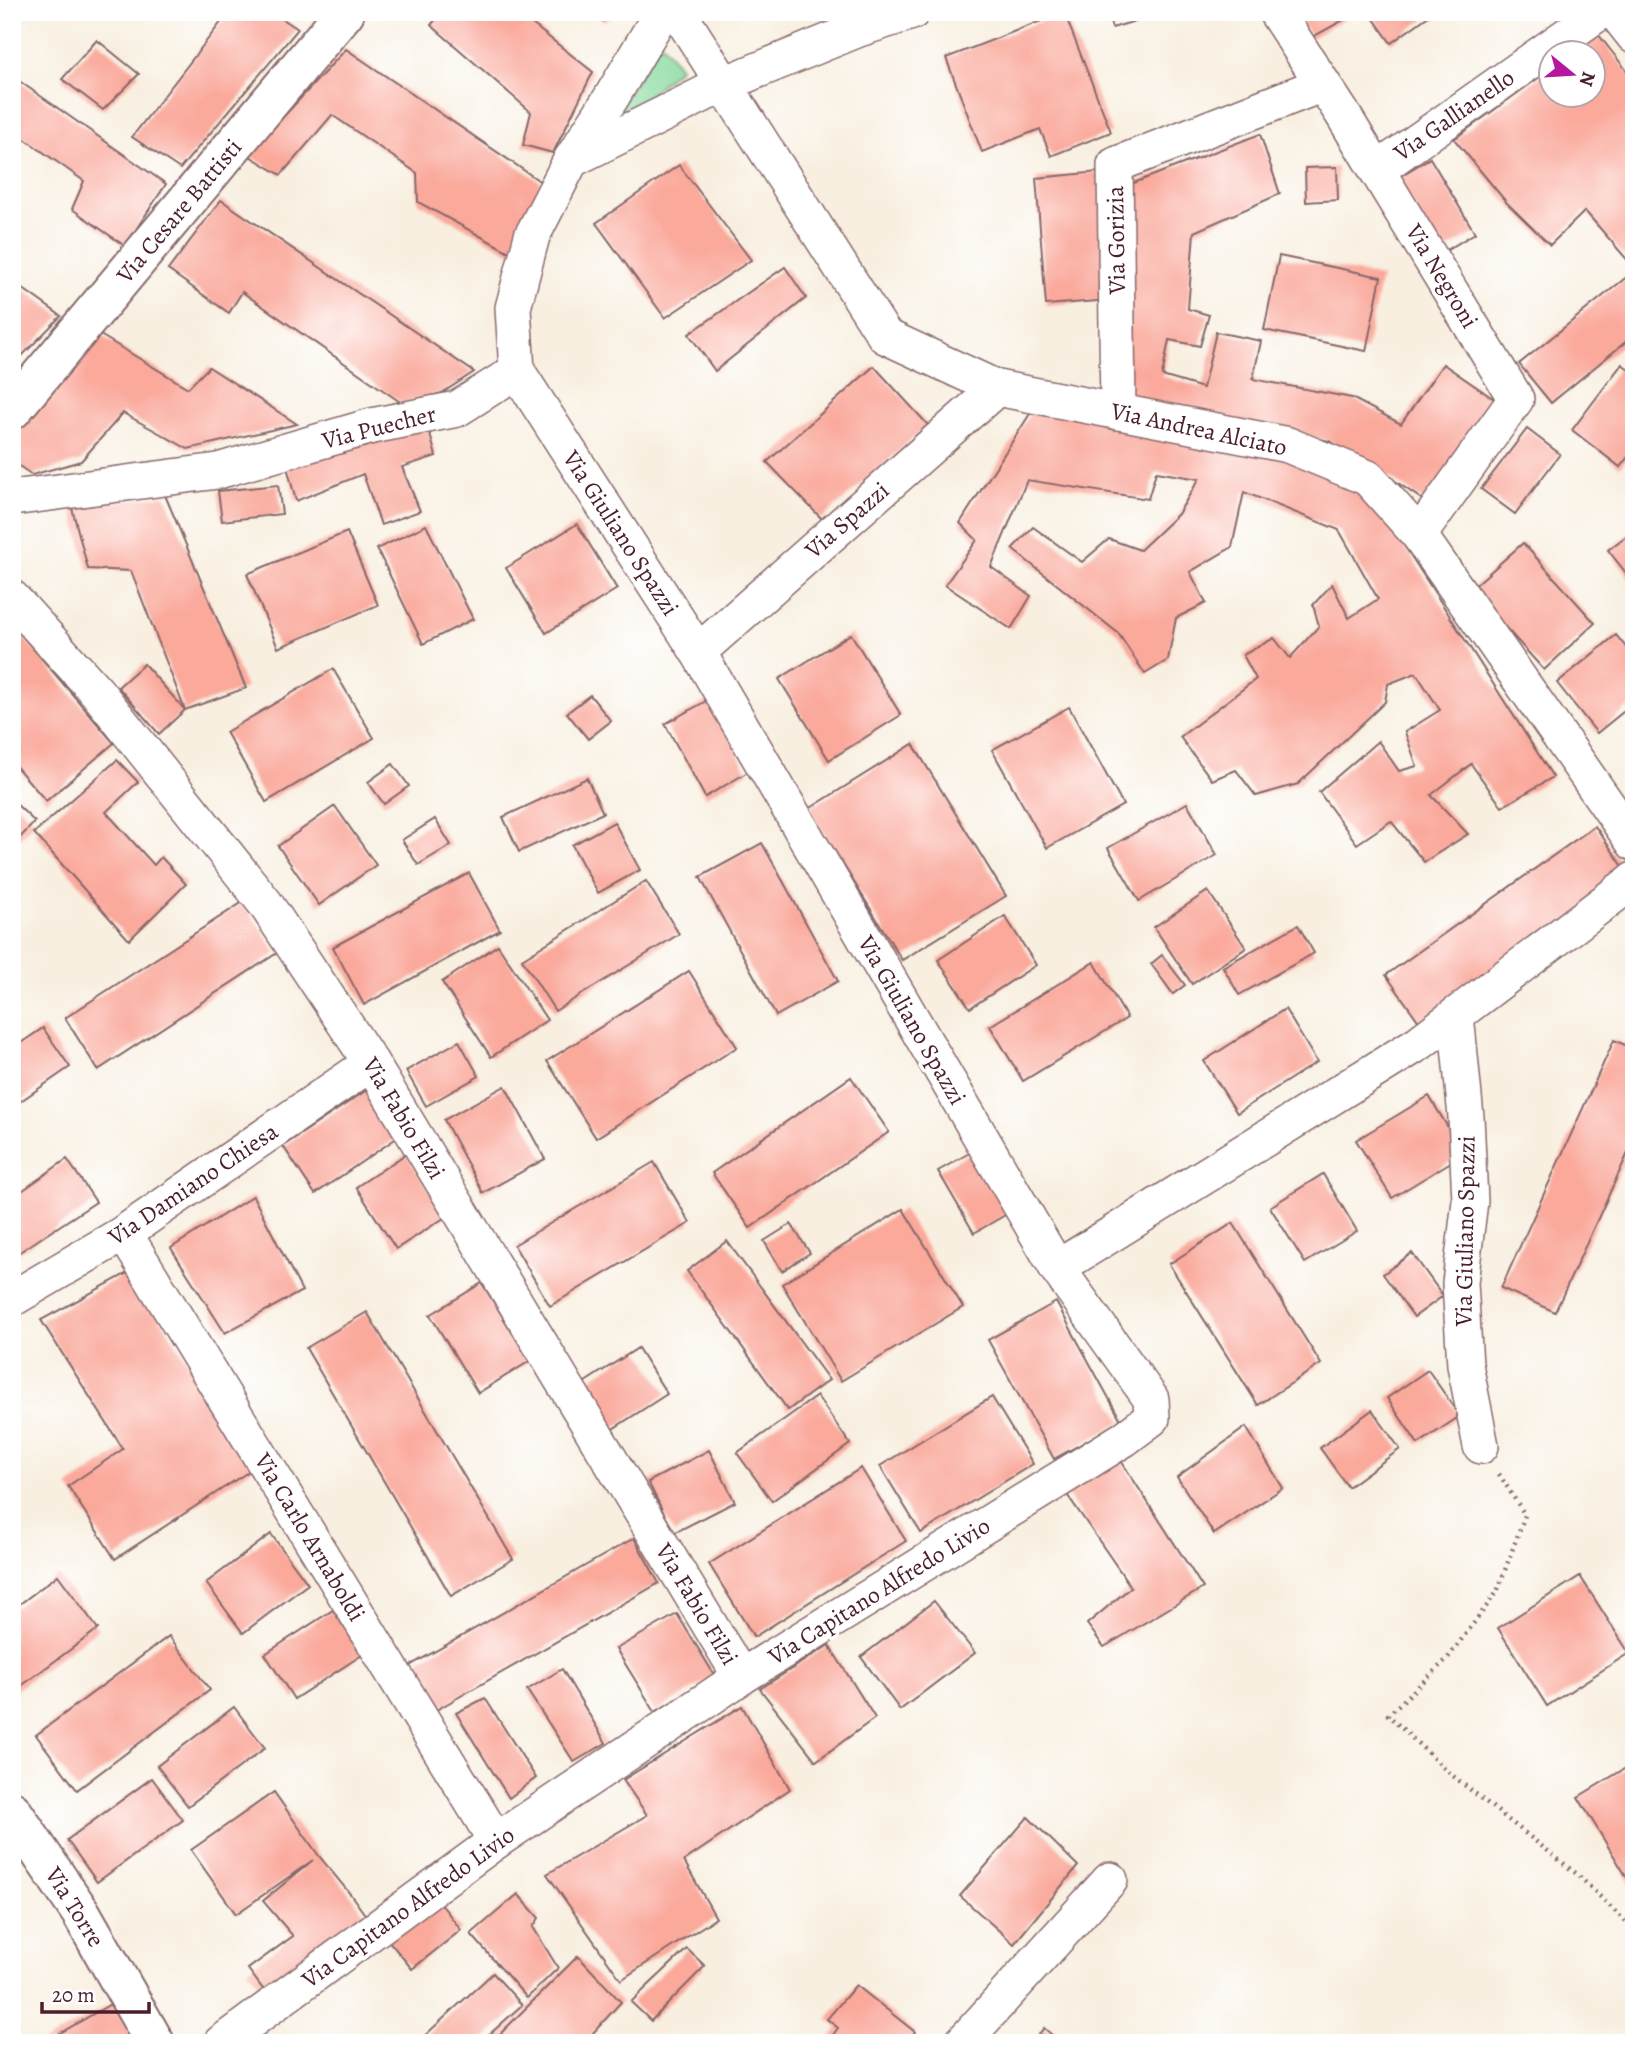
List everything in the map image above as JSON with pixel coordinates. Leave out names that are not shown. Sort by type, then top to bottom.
[{"type":"street","name":"Via Cesare Battisti","points":[[12,410],[345,12]]},
{"type":"street","points":[[517,371],[513,308],[532,236],[571,160],[662,12]]},
{"type":"street","name":"Via Andrea Alciato","points":[[678,12],[885,336],[997,388],[1288,445],[1368,478],[1419,536],[1634,843]]},
{"type":"street","points":[[571,160],[722,83],[859,29],[912,12]]},
{"type":"street","name":"Via Negroni","points":[[1276,12],[1377,170],[1516,399],[1419,536]]},
{"type":"street","name":"Via Gallianello","points":[[1377,170],[1600,12]]},
{"type":"street","points":[[1615,12],[1634,36]]},
{"type":"street","name":"Via Gorizia","points":[[1118,412],[1115,165],[1323,84]]},
{"type":"street","name":"Via Puecher","points":[[12,498],[218,471],[372,426],[457,408],[517,371]]},
{"type":"street","name":"Via Giuliano Spazzi","points":[[517,371],[698,652],[1057,1268]]},
{"type":"street","name":"Via Spazzi","points":[[698,652],[997,388]]},
{"type":"street","name":"Via Fabio Filzi","points":[[12,598],[97,692],[265,903],[370,1063],[741,1676]]},
{"type":"street","points":[[1057,1268],[1419,1043],[1634,880]]},
{"type":"street","name":"Via Giuliano Spazzi","points":[[1456,1015],[1466,1117],[1470,1201],[1460,1283],[1465,1365],[1481,1446]]},
{"type":"street","name":"Via Damiano Chiesa","points":[[12,1299],[124,1233],[370,1063]]},
{"type":"street","name":"Via Carlo Arnaboldi","points":[[124,1233],[496,1841]]},
{"type":"street","name":"Via Capitano Alfredo Livio","points":[[221,2043],[496,1841],[741,1676],[1124,1439],[1152,1419],[1151,1399],[1057,1268]]},
{"type":"street","name":"Via Torre","points":[[12,1811],[81,1913],[155,2043]]},
{"type":"street","points":[[962,2043],[1110,1880]]},
{"type":"path","points":[[1481,1446],[1525,1515],[1497,1592],[1447,1659],[1388,1714],[1448,1772],[1577,1874],[1634,1930]]},
{"type":"green space","points":[[660,41],[680,68],[604,134]]},
{"type":"building","points":[[229,12],[272,12],[298,29],[180,169],[132,137]]},
{"type":"building","points":[[442,12],[517,12],[593,72],[553,153],[523,145],[531,112],[431,25]]},
{"type":"building","points":[[598,12],[623,12],[603,21]]},
{"type":"building","points":[[1064,12],[1111,132],[1051,156],[1040,129],[982,152],[946,58]]},
{"type":"building","points":[[1107,12],[1162,12],[1162,13],[1112,28]]},
{"type":"building","points":[[1297,12],[1358,12],[1311,38]]},
{"type":"building","points":[[1369,12],[1434,12],[1391,43]]},
{"type":"building","points":[[97,40],[139,74],[103,110],[62,79]]},
{"type":"building","points":[[1608,47],[1634,80],[1634,260],[1630,263],[1585,211],[1550,245],[1507,203],[1454,139],[1538,78],[1538,108],[1608,108]]},
{"type":"building","points":[[346,49],[541,182],[511,253],[418,202],[417,173],[332,115],[281,175],[248,155]]},
{"type":"building","points":[[12,76],[166,184],[125,246],[72,209],[84,181],[12,130]]},
{"type":"building","points":[[1260,134],[1280,194],[1194,232],[1188,309],[1209,315],[1200,346],[1169,340],[1162,376],[1203,388],[1216,332],[1261,341],[1253,379],[1352,398],[1401,424],[1443,364],[1504,406],[1433,507],[1372,465],[1329,441],[1127,401],[1126,186]]},
{"type":"building","points":[[1430,158],[1475,233],[1442,253],[1397,178]]},
{"type":"building","points":[[679,165],[751,260],[665,318],[596,223]]},
{"type":"building","points":[[1337,167],[1338,200],[1306,202],[1305,168]]},
{"type":"building","points":[[1099,172],[1110,300],[1046,305],[1036,178]]},
{"type":"building","points":[[221,200],[474,372],[442,393],[403,404],[242,292],[229,313],[168,270]]},
{"type":"building","points":[[1279,256],[1381,277],[1366,351],[1264,330]]},
{"type":"building","points":[[785,267],[806,298],[715,371],[689,334]]},
{"type":"building","points":[[1629,275],[1634,280],[1634,335],[1551,403],[1519,364]]},
{"type":"building","points":[[12,281],[61,316],[12,366]]},
{"type":"building","points":[[92,330],[188,388],[209,367],[297,424],[188,449],[123,413],[81,461],[32,475],[12,461],[12,426]]},
{"type":"building","points":[[1622,364],[1634,373],[1634,449],[1620,467],[1572,430]]},
{"type":"building","points":[[874,366],[928,425],[822,519],[767,462]]},
{"type":"building","points":[[1033,409],[1283,452],[1372,495],[1553,777],[1502,807],[1471,764],[1431,795],[1468,834],[1424,862],[1391,821],[1357,844],[1319,792],[1378,741],[1399,771],[1417,766],[1405,732],[1440,710],[1416,673],[1388,684],[1385,702],[1298,784],[1256,796],[1236,770],[1212,780],[1180,737],[1256,679],[1243,655],[1274,638],[1290,658],[1319,626],[1313,605],[1332,584],[1349,618],[1378,599],[1339,530],[1244,492],[1232,547],[1190,572],[1206,603],[1176,618],[1168,660],[1145,674],[1118,633],[1012,549],[1033,527],[1082,562],[1109,539],[1140,550],[1178,514],[1199,479],[1156,472],[1148,499],[1027,480],[991,567],[1031,596],[1011,629],[945,585],[977,540],[960,523]]},
{"type":"building","points":[[428,427],[436,456],[402,467],[420,511],[381,525],[363,474],[296,501],[286,463]]},
{"type":"building","points":[[1527,429],[1560,454],[1515,514],[1481,489]]},
{"type":"building","points":[[278,485],[282,514],[222,521],[218,491]]},
{"type":"building","points":[[165,495],[246,688],[185,710],[131,571],[88,569],[72,508]]},
{"type":"building","points":[[577,524],[617,589],[546,633],[506,568]]},
{"type":"building","points":[[426,525],[473,619],[423,644],[377,549]]},
{"type":"building","points":[[1634,530],[1634,583],[1608,550]]},
{"type":"building","points":[[347,532],[378,605],[278,648],[247,574]]},
{"type":"building","points":[[1523,543],[1595,623],[1544,670],[1471,589]]},
{"type":"building","points":[[12,624],[114,743],[46,801],[12,762]]},
{"type":"building","points":[[851,634],[901,715],[829,760],[779,679]]},
{"type":"building","points":[[1616,635],[1634,657],[1634,703],[1597,733],[1557,683]]},
{"type":"building","points":[[144,664],[185,710],[159,734],[118,687]]},
{"type":"building","points":[[333,669],[374,738],[266,802],[226,732]]},
{"type":"building","points":[[590,695],[611,721],[588,739],[567,713]]},
{"type":"building","points":[[708,700],[748,772],[705,797],[665,724]]},
{"type":"building","points":[[1069,707],[1123,805],[1047,848],[992,750]]},
{"type":"building","points":[[913,744],[1006,896],[902,960],[809,809]]},
{"type":"building","points":[[117,760],[138,782],[106,812],[154,865],[161,857],[186,884],[129,940],[34,833]]},
{"type":"building","points":[[393,764],[409,786],[384,804],[368,782]]},
{"type":"building","points":[[587,778],[603,813],[519,852],[503,817]]},
{"type":"building","points":[[12,800],[35,822],[12,846]]},
{"type":"building","points":[[1187,803],[1217,855],[1139,901],[1108,848]]},
{"type":"building","points":[[335,806],[376,865],[319,905],[278,846]]},
{"type":"building","points":[[435,819],[451,845],[418,865],[402,840]]},
{"type":"building","points":[[614,822],[640,870],[598,893],[572,845]]},
{"type":"building","points":[[1595,826],[1631,878],[1422,1026],[1386,975]]},
{"type":"building","points":[[762,843],[838,981],[776,1016],[700,877]]},
{"type":"building","points":[[469,873],[500,930],[364,1005],[333,947]]},
{"type":"building","points":[[646,881],[679,934],[555,1011],[522,959]]},
{"type":"building","points":[[1208,891],[1246,948],[1192,984],[1154,927]]},
{"type":"building","points":[[243,902],[277,953],[98,1070],[65,1018]]},
{"type":"building","points":[[1005,916],[1036,965],[970,1008],[938,960]]},
{"type":"building","points":[[1298,925],[1314,953],[1239,995],[1223,967]]},
{"type":"building","points":[[498,945],[547,1020],[491,1057],[442,982]]},
{"type":"building","points":[[1162,955],[1185,985],[1173,994],[1151,964]]},
{"type":"building","points":[[1094,962],[1127,1018],[1023,1081],[990,1026]]},
{"type":"building","points":[[689,971],[737,1047],[596,1138],[547,1061]]},
{"type":"building","points":[[1285,1009],[1317,1062],[1237,1113],[1204,1061]]},
{"type":"building","points":[[43,1028],[70,1067],[12,1107],[12,1049]]},
{"type":"building","points":[[1614,1040],[1634,1049],[1634,1140],[1555,1312],[1501,1288]]},
{"type":"building","points":[[459,1041],[479,1076],[426,1106],[406,1071]]},
{"type":"building","points":[[851,1077],[889,1132],[750,1228],[712,1173]]},
{"type":"building","points":[[505,1086],[545,1159],[483,1193],[444,1120]]},
{"type":"building","points":[[367,1090],[398,1137],[315,1194],[283,1146]]},
{"type":"building","points":[[1429,1096],[1464,1154],[1392,1198],[1356,1140]]},
{"type":"building","points":[[971,1152],[1007,1214],[974,1233],[938,1171]]},
{"type":"building","points":[[406,1154],[447,1216],[396,1249],[356,1187]]},
{"type":"building","points":[[67,1159],[96,1202],[12,1257],[12,1198]]},
{"type":"building","points":[[654,1162],[690,1223],[550,1306],[514,1245]]},
{"type":"building","points":[[1323,1174],[1357,1231],[1305,1263],[1270,1207]]},
{"type":"building","points":[[253,1196],[302,1291],[225,1333],[171,1248]]},
{"type":"building","points":[[903,1209],[963,1307],[841,1381],[782,1284]]},
{"type":"building","points":[[1233,1223],[1321,1364],[1258,1405],[1169,1264]]},
{"type":"building","points":[[791,1224],[810,1253],[782,1271],[764,1241]]},
{"type":"building","points":[[727,1241],[829,1380],[788,1410],[687,1271]]},
{"type":"building","points":[[1412,1253],[1443,1296],[1414,1317],[1383,1274]]},
{"type":"building","points":[[131,1271],[254,1468],[115,1559],[68,1486],[123,1449],[41,1320]]},
{"type":"building","points":[[482,1283],[530,1361],[478,1393],[430,1315]]},
{"type":"building","points":[[1056,1302],[1122,1422],[1054,1459],[988,1340]]},
{"type":"building","points":[[367,1312],[513,1559],[451,1596],[306,1348]]},
{"type":"building","points":[[638,1348],[667,1394],[611,1430],[582,1384]]},
{"type":"building","points":[[1428,1370],[1460,1416],[1418,1444],[1387,1398]]},
{"type":"building","points":[[817,1396],[850,1444],[772,1501],[737,1453]]},
{"type":"building","points":[[992,1397],[1033,1464],[921,1533],[880,1466]]},
{"type":"building","points":[[1372,1410],[1400,1449],[1348,1487],[1320,1448]]},
{"type":"building","points":[[1246,1427],[1283,1488],[1214,1534],[1177,1477]]},
{"type":"building","points":[[709,1450],[735,1502],[674,1533],[648,1482]]},
{"type":"building","points":[[1118,1456],[1203,1588],[1104,1647],[1087,1624],[1131,1587],[1064,1490]]},
{"type":"building","points":[[861,1468],[906,1541],[754,1637],[709,1564]]},
{"type":"building","points":[[271,1534],[308,1584],[243,1633],[206,1583]]},
{"type":"building","points":[[634,1538],[659,1583],[431,1713],[406,1668]]},
{"type":"building","points":[[58,1575],[98,1629],[13,1692],[12,1610]]},
{"type":"building","points":[[1580,1576],[1629,1653],[1547,1706],[1498,1628]]},
{"type":"building","points":[[934,1601],[975,1653],[900,1710],[861,1657]]},
{"type":"building","points":[[333,1610],[362,1655],[294,1699],[265,1654]]},
{"type":"building","points":[[677,1614],[715,1676],[655,1712],[616,1649]]},
{"type":"building","points":[[169,1636],[210,1690],[77,1790],[36,1735]]},
{"type":"building","points":[[829,1645],[875,1718],[816,1761],[760,1689]]},
{"type":"building","points":[[562,1669],[606,1743],[574,1762],[527,1690]]},
{"type":"building","points":[[485,1698],[536,1778],[509,1798],[456,1713]]},
{"type":"building","points":[[742,1706],[790,1789],[684,1861],[716,1918],[621,1980],[547,1874],[647,1815],[623,1780]]},
{"type":"building","points":[[234,1707],[265,1748],[188,1806],[157,1766]]},
{"type":"building","points":[[1634,1763],[1634,1889],[1578,1797]]},
{"type":"building","points":[[152,1778],[183,1820],[97,1882],[67,1840]]},
{"type":"building","points":[[274,1792],[371,1923],[268,1996],[248,1969],[293,1936],[263,1901],[313,1860],[236,1914],[191,1850]]},
{"type":"building","points":[[1028,1817],[1078,1866],[1014,1944],[960,1896]]},
{"type":"building","points":[[518,1894],[539,1918],[533,1927],[558,1968],[527,1998],[471,1934]]},
{"type":"building","points":[[438,1900],[461,1930],[412,1969],[388,1940]]},
{"type":"building","points":[[687,1949],[705,1966],[651,2021],[631,2002]]},
{"type":"building","points":[[578,1956],[621,2002],[584,2043],[491,2043]]},
{"type":"building","points":[[493,1973],[522,2005],[480,2043],[424,2043],[421,2039]]},
{"type":"building","points":[[856,1985],[915,2032],[907,2043],[827,2043],[838,2028],[827,2019]]},
{"type":"building","points":[[114,2002],[137,2043],[43,2043]]},
{"type":"building","points":[[1044,2028],[1061,2043],[1032,2043]]}]
